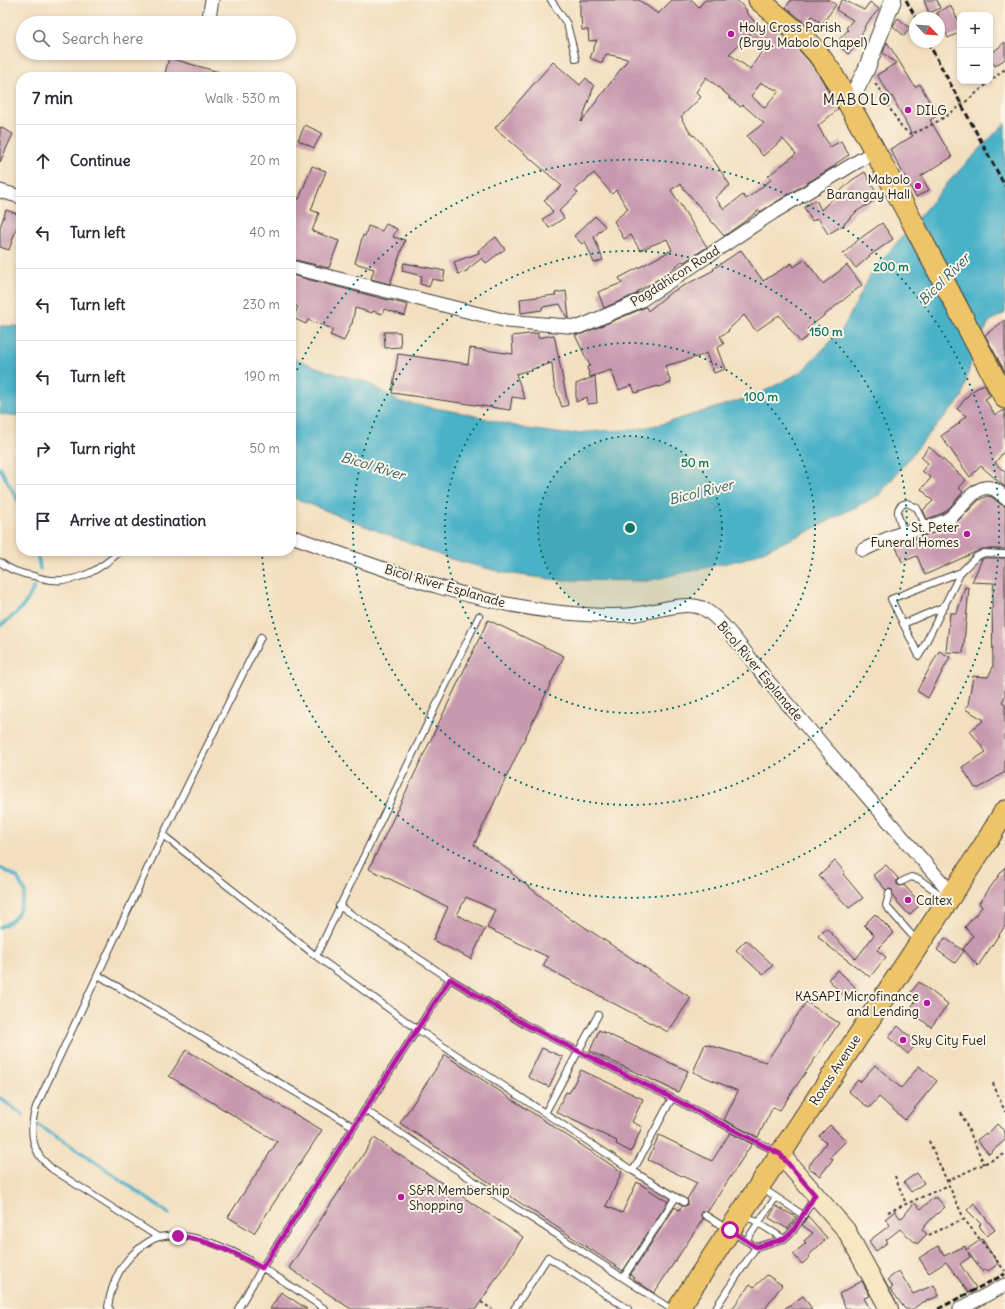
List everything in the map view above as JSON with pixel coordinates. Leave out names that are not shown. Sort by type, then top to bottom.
[{"type":"highway","points":[[759,0],[804,38],[831,72],[875,151],[1005,398]]},
{"type":"highway","name":"Roxas Avenue","points":[[678,1309],[738,1235],[750,1217],[767,1191],[780,1154],[1005,811]]},
{"type":"main road","points":[[780,1154],[846,1230],[889,1309]]},
{"type":"street","points":[[209,16],[212,0]]},
{"type":"street","points":[[849,103],[866,70],[893,0]]},
{"type":"street","name":"Pagdahicon Road","points":[[296,268],[506,321],[579,326],[640,301],[774,212],[875,151]]},
{"type":"street","points":[[0,191],[16,196]]},
{"type":"street","points":[[863,550],[904,532],[927,528],[947,520],[958,511],[974,493],[984,488],[992,488],[1005,498]]},
{"type":"street","name":"Bicol River Esplanade","points":[[296,538],[441,588],[483,600],[524,608],[606,616],[644,614],[690,605],[702,608],[713,614],[950,897]]},
{"type":"street","points":[[960,1309],[1005,1285]]},
{"type":"lane","points":[[551,0],[567,24],[576,59]]},
{"type":"lane","points":[[904,532],[896,512],[898,507],[907,502],[916,508],[927,528]]},
{"type":"lane","points":[[961,572],[890,599],[919,656],[961,572],[976,557],[984,553],[1005,554]]},
{"type":"lane","points":[[0,562],[21,574],[52,580],[69,580],[82,577],[103,566],[116,556]]},
{"type":"lane","points":[[903,624],[944,606]]},
{"type":"lane","points":[[316,956],[479,616]]},
{"type":"lane","points":[[158,1237],[52,1169],[39,1156],[33,1141],[32,1128],[36,1107],[163,835],[260,636]]},
{"type":"lane","points":[[163,835],[316,956],[417,1029],[684,1202]]},
{"type":"lane","points":[[901,882],[911,877],[950,897]]},
{"type":"lane","points":[[889,893],[886,906],[919,943]]},
{"type":"lane","points":[[339,906],[450,979],[524,1024],[780,1154]]},
{"type":"lane","points":[[98,975],[354,1127]]},
{"type":"lane","points":[[238,1309],[262,1268],[450,979]]},
{"type":"lane","points":[[545,1113],[598,1014]]},
{"type":"lane","points":[[633,1170],[672,1098]]},
{"type":"lane","points":[[365,1110],[671,1309]]},
{"type":"lane","points":[[767,1191],[803,1214]]},
{"type":"lane","points":[[715,1309],[756,1247],[784,1239],[793,1231],[815,1195]]},
{"type":"lane","points":[[623,1278],[676,1197]]},
{"type":"lane","points":[[705,1215],[756,1247]]},
{"type":"lane","points":[[750,1217],[784,1239]]},
{"type":"lane","points":[[110,1309],[108,1307],[110,1293],[116,1276],[128,1258],[142,1246],[158,1237],[178,1236],[196,1238],[239,1255],[326,1309]]},
{"type":"lane","points":[[514,1309],[548,1257],[628,1309]]},
{"type":"path","points":[[866,70],[871,79],[880,89],[902,128],[910,134],[923,130],[954,111],[1005,69]]},
{"type":"path","points":[[993,1083],[1005,1112]]},
{"type":"path","points":[[961,1113],[984,1164]]},
{"type":"path","points":[[929,1141],[964,1219],[1005,1270]]},
{"type":"path","points":[[947,1181],[1005,1154]]},
{"type":"path","points":[[894,1176],[906,1204]]},
{"type":"path","points":[[888,1212],[949,1185]]},
{"type":"path","points":[[929,1235],[964,1219]]},
{"type":"path","points":[[481,1302],[492,1309]]},
{"type":"water","name":"Bicol River","points":[[1005,123],[1005,313],[989,322],[971,362],[962,398],[930,433],[879,495],[805,533],[744,559],[647,581],[558,580],[505,573],[447,558],[296,499],[296,359],[329,372],[367,382],[400,402],[463,413],[527,429],[566,434],[632,430],[662,424],[757,395],[801,372],[842,330],[872,272],[951,179]]},
{"type":"water","points":[[0,326],[16,326],[16,416],[0,414]]},
{"type":"building","points":[[580,0],[639,0],[658,14],[672,0],[692,0],[699,7],[705,0],[737,0],[763,31],[769,24],[797,48],[809,61],[821,78],[838,109],[818,126],[830,147],[841,141],[849,155],[835,164],[836,165],[760,212],[759,210],[724,236],[680,184],[671,190],[707,247],[684,262],[682,261],[664,276],[638,291],[636,294],[604,308],[598,292],[622,283],[619,278],[672,250],[667,239],[640,250],[631,235],[624,239],[614,221],[628,209],[616,190],[612,194],[594,173],[575,190],[578,193],[559,211],[564,218],[549,228],[543,219],[553,212],[544,200],[562,186],[495,128],[553,62],[580,85],[586,78],[594,86],[581,122],[628,59],[606,54],[602,63],[590,58],[597,40],[589,41],[588,30],[582,30]],"holes":[[[750,34],[765,47],[750,69],[729,54]],[[706,77],[730,97],[729,98],[741,107],[743,105],[764,123],[747,136],[763,156],[783,139],[796,154],[768,176],[771,180],[746,199],[743,195],[724,209],[715,198],[730,185],[704,146],[694,135],[693,136],[681,117],[701,97],[696,92]],[[761,83],[779,91],[765,108],[751,96]]]},
{"type":"building","points":[[791,0],[830,0],[836,5],[822,24],[812,16],[806,24],[786,7]]},
{"type":"building","points":[[842,0],[864,10],[870,2],[879,9],[864,27],[865,29],[856,41],[859,44],[848,54],[836,43],[848,30],[846,28],[853,20],[836,10]]},
{"type":"building","points":[[924,0],[937,0],[940,8],[929,12]]},
{"type":"building","points":[[950,5],[957,18],[957,34],[948,38],[945,31],[945,12],[939,12]]},
{"type":"building","points":[[898,18],[909,27],[909,29],[904,36],[893,26]]},
{"type":"building","points":[[887,42],[915,87],[920,84],[937,116],[930,120],[952,157],[921,176],[929,190],[916,197],[890,149],[913,136],[892,96],[891,97],[877,75],[896,63],[883,53]]},
{"type":"building","points":[[1005,42],[1005,59],[995,66],[993,63],[993,52]]},
{"type":"building","points":[[168,60],[176,60],[219,72],[165,72]]},
{"type":"building","points":[[305,125],[322,133],[314,148],[298,140]]},
{"type":"building","points":[[0,127],[13,134],[0,162]]},
{"type":"building","points":[[312,166],[326,171],[311,210],[319,213],[312,231],[339,241],[329,268],[296,260],[296,198],[299,199]]},
{"type":"building","points":[[865,172],[879,198],[857,211],[842,226],[828,234],[818,218],[812,221],[804,207],[816,200],[821,210],[852,180]]},
{"type":"building","points":[[6,210],[16,213],[16,230],[9,250],[0,247],[0,227]]},
{"type":"building","points":[[595,216],[605,226],[594,237],[603,260],[594,263],[585,241],[582,244],[574,236]]},
{"type":"building","points":[[882,223],[893,239],[856,268],[843,254],[858,240]]},
{"type":"building","points":[[386,224],[397,229],[393,237],[405,240],[390,284],[371,279],[374,269],[355,263],[363,235],[365,236],[368,226],[382,231]]},
{"type":"building","points":[[496,237],[505,249],[486,263],[482,258],[467,271],[458,274],[454,262],[479,253],[478,251]]},
{"type":"building","points":[[741,250],[763,281],[792,263],[794,267],[805,259],[823,284],[847,265],[862,285],[807,329],[811,334],[800,342],[779,315],[756,331],[744,315],[728,330],[729,331],[720,336],[724,344],[717,348],[725,369],[714,373],[706,353],[665,366],[671,383],[635,393],[632,385],[619,390],[611,370],[590,377],[587,367],[590,366],[575,335],[582,334],[646,307],[648,311],[670,293],[714,270],[713,269]]},
{"type":"building","points":[[404,263],[445,271],[443,281],[432,279],[429,287],[420,284],[422,276],[402,271]]},
{"type":"building","points":[[296,276],[408,305],[405,316],[384,309],[382,314],[355,308],[352,324],[344,341],[330,335],[333,329],[308,320],[306,324],[296,319],[296,311],[298,307],[296,306]]},
{"type":"building","points":[[566,291],[569,318],[567,318],[560,304],[542,307],[542,310],[521,313],[520,299],[556,295],[555,293]]},
{"type":"building","points":[[1005,320],[1005,372],[985,335]]},
{"type":"building","points":[[384,332],[400,332],[401,347],[385,348]]},
{"type":"building","points":[[538,333],[538,338],[554,335],[568,405],[562,407],[554,384],[552,363],[516,374],[525,399],[512,397],[510,410],[392,393],[398,354],[468,364],[470,348],[513,354],[512,336]]},
{"type":"building","points":[[595,376],[597,403],[588,404],[587,397],[576,402],[576,384]]},
{"type":"building","points":[[984,384],[990,396],[985,399],[995,415],[1005,410],[1005,450],[995,463],[1005,472],[1005,487],[981,466],[970,477],[941,436],[960,423],[959,422],[966,416],[957,409],[971,392]]},
{"type":"building","points":[[929,447],[966,480],[959,488],[963,492],[950,507],[943,513],[927,519],[923,510],[933,501],[921,489],[931,478],[922,471],[928,463],[921,457]]},
{"type":"building","name":"St. Peter Funeral Homes","points":[[987,496],[992,497],[1000,504],[1005,506],[1005,549],[982,549],[925,575],[917,556],[902,562],[896,547],[922,536],[951,527],[979,500]]},
{"type":"building","points":[[1005,558],[1005,696],[1002,702],[1005,704],[1005,772],[979,788],[975,788],[962,767],[986,752],[970,731],[984,720],[965,709],[968,705],[973,676],[988,677],[993,667],[992,600],[994,583],[972,582],[982,559]]},
{"type":"building","points":[[965,587],[969,588],[963,653],[946,652],[950,613],[957,613]]},
{"type":"building","points":[[488,620],[564,656],[474,845],[511,871],[511,873],[573,921],[574,920],[691,998],[668,1032],[543,966],[548,957],[487,928],[495,910],[466,897],[457,915],[485,929],[471,959],[433,940],[448,907],[369,869]]},
{"type":"building","points":[[939,651],[950,657],[928,698],[917,691]]},
{"type":"building","points":[[835,861],[845,872],[843,874],[863,898],[849,908],[819,876]]},
{"type":"building","points":[[886,865],[898,878],[897,884],[900,886],[904,885],[921,904],[909,915],[893,897],[892,890],[886,890],[873,875]]},
{"type":"building","points":[[1005,867],[1005,926],[978,966],[963,949],[973,936],[965,927],[982,907],[979,903]]},
{"type":"building","points":[[875,914],[894,933],[877,950],[886,957],[870,977],[827,945],[818,936],[826,928],[856,959],[874,935],[864,925]]},
{"type":"building","points":[[945,938],[964,951],[955,963],[937,950]]},
{"type":"building","points":[[746,940],[773,965],[763,975],[736,950]]},
{"type":"building","points":[[838,970],[858,990],[848,1000],[828,979]]},
{"type":"building","points":[[919,982],[948,1004],[931,1027],[909,1010],[918,998],[911,992]]},
{"type":"building","points":[[806,1002],[839,1023],[780,1110],[773,1107],[758,1137],[724,1120],[738,1091],[693,1072],[705,1044],[766,1062]]},
{"type":"building","points":[[898,1026],[917,1043],[908,1054],[888,1037]]},
{"type":"building","points":[[599,1030],[688,1071],[678,1092],[590,1051]]},
{"type":"building","points":[[542,1048],[563,1057],[549,1087],[528,1077]]},
{"type":"building","points":[[186,1050],[322,1130],[254,1233],[228,1217],[277,1142],[169,1076]]},
{"type":"building","points":[[445,1055],[622,1172],[606,1206],[622,1213],[637,1182],[668,1202],[623,1271],[400,1123]]},
{"type":"building","points":[[875,1065],[901,1088],[919,1066],[937,1081],[905,1120],[879,1097],[869,1108],[848,1091],[858,1080],[860,1082]]},
{"type":"building","points":[[581,1070],[643,1099],[632,1122],[642,1127],[631,1152],[616,1144],[617,1141],[556,1112],[566,1092],[569,1093]]},
{"type":"building","points":[[997,1124],[1005,1132],[1005,1140],[989,1154],[977,1140],[986,1133],[987,1135]]},
{"type":"building","points":[[830,1125],[846,1141],[830,1157],[833,1159],[820,1176],[808,1167],[826,1143],[819,1136]]},
{"type":"building","points":[[730,1133],[752,1144],[708,1211],[701,1212],[703,1219],[654,1293],[630,1275],[675,1207],[679,1210],[682,1206],[688,1205],[687,1199],[697,1183],[648,1160],[659,1135],[712,1161]]},
{"type":"building","name":"S&R Membership Shopping","points":[[374,1138],[523,1237],[476,1309],[351,1309],[289,1268]]},
{"type":"building","points":[[917,1173],[924,1183],[911,1192],[904,1182]]},
{"type":"building","points":[[933,1198],[937,1198],[945,1207],[930,1220],[922,1230],[927,1234],[917,1244],[900,1229],[886,1240],[888,1242],[876,1251],[869,1241],[890,1225],[885,1219],[895,1211],[900,1218],[903,1217],[914,1203],[921,1209]]},
{"type":"building","points":[[974,1203],[995,1230],[987,1236],[979,1226],[981,1224],[967,1210]]},
{"type":"building","points":[[776,1206],[796,1217],[788,1229],[769,1218]]},
{"type":"building","points":[[808,1216],[827,1238],[808,1256],[810,1257],[802,1264],[793,1254],[806,1243],[804,1241],[813,1233],[802,1225]]},
{"type":"building","points":[[982,1239],[998,1264],[988,1271],[986,1269],[983,1272],[968,1252],[970,1257],[960,1264],[976,1288],[969,1293],[946,1262],[929,1273],[919,1258],[938,1246],[944,1256],[965,1246],[966,1250]]},
{"type":"building","points":[[899,1271],[913,1294],[934,1285],[939,1296],[921,1303],[913,1309],[905,1309],[890,1288],[893,1287],[888,1279]]},
{"type":"building","points":[[767,1275],[782,1285],[765,1309],[732,1309],[750,1284],[754,1287]]},
{"type":"building","points":[[862,1281],[870,1296],[864,1298],[870,1309],[846,1309],[839,1294]]},
{"type":"building","points":[[281,1292],[307,1309],[270,1309]]},
{"type":"building","points":[[803,1296],[812,1309],[784,1309]]},
{"type":"waterway","points":[[0,468],[16,497]]},
{"type":"waterway","points":[[38,556],[40,569]]},
{"type":"waterway","points":[[0,626],[24,605],[34,587]]},
{"type":"waterway","points":[[0,868],[17,877],[25,892],[18,913],[11,921],[0,927]]},
{"type":"waterway","points":[[0,1098],[23,1115]]},
{"type":"waterway","points":[[38,1125],[93,1160],[169,1214]]},
{"type":"railway","points":[[906,0],[913,12]]},
{"type":"railway","points":[[931,48],[1005,186]]},
{"type":"railway","points":[[938,1309],[1005,1274]]},
{"type":"place","name":"Holy Cross Parish (Brgy. Mabolo Chapel)","points":[[731,34]]},
{"type":"place","name":"DILG","points":[[908,110]]},
{"type":"place","name":"Mabolo Barangay Hall","points":[[918,186]]},
{"type":"place","name":"St. Peter Funeral Homes","points":[[967,534]]},
{"type":"place","name":"Caltex","points":[[908,900]]},
{"type":"place","name":"KASAPI Microfinance and Lending","points":[[927,1003]]},
{"type":"place","name":"Sky City Fuel","points":[[903,1040]]},
{"type":"place","name":"S&R Membership Shopping","points":[[401,1197]]},
{"type":"district","name":"MABOLO","points":[[857,99]]},
{"type":"route","points":[[178,1236],[196,1238],[218,1246],[239,1255],[262,1268],[450,979],[524,1024],[780,1154],[815,1195],[793,1231],[784,1239],[756,1247],[730,1230]]}]
